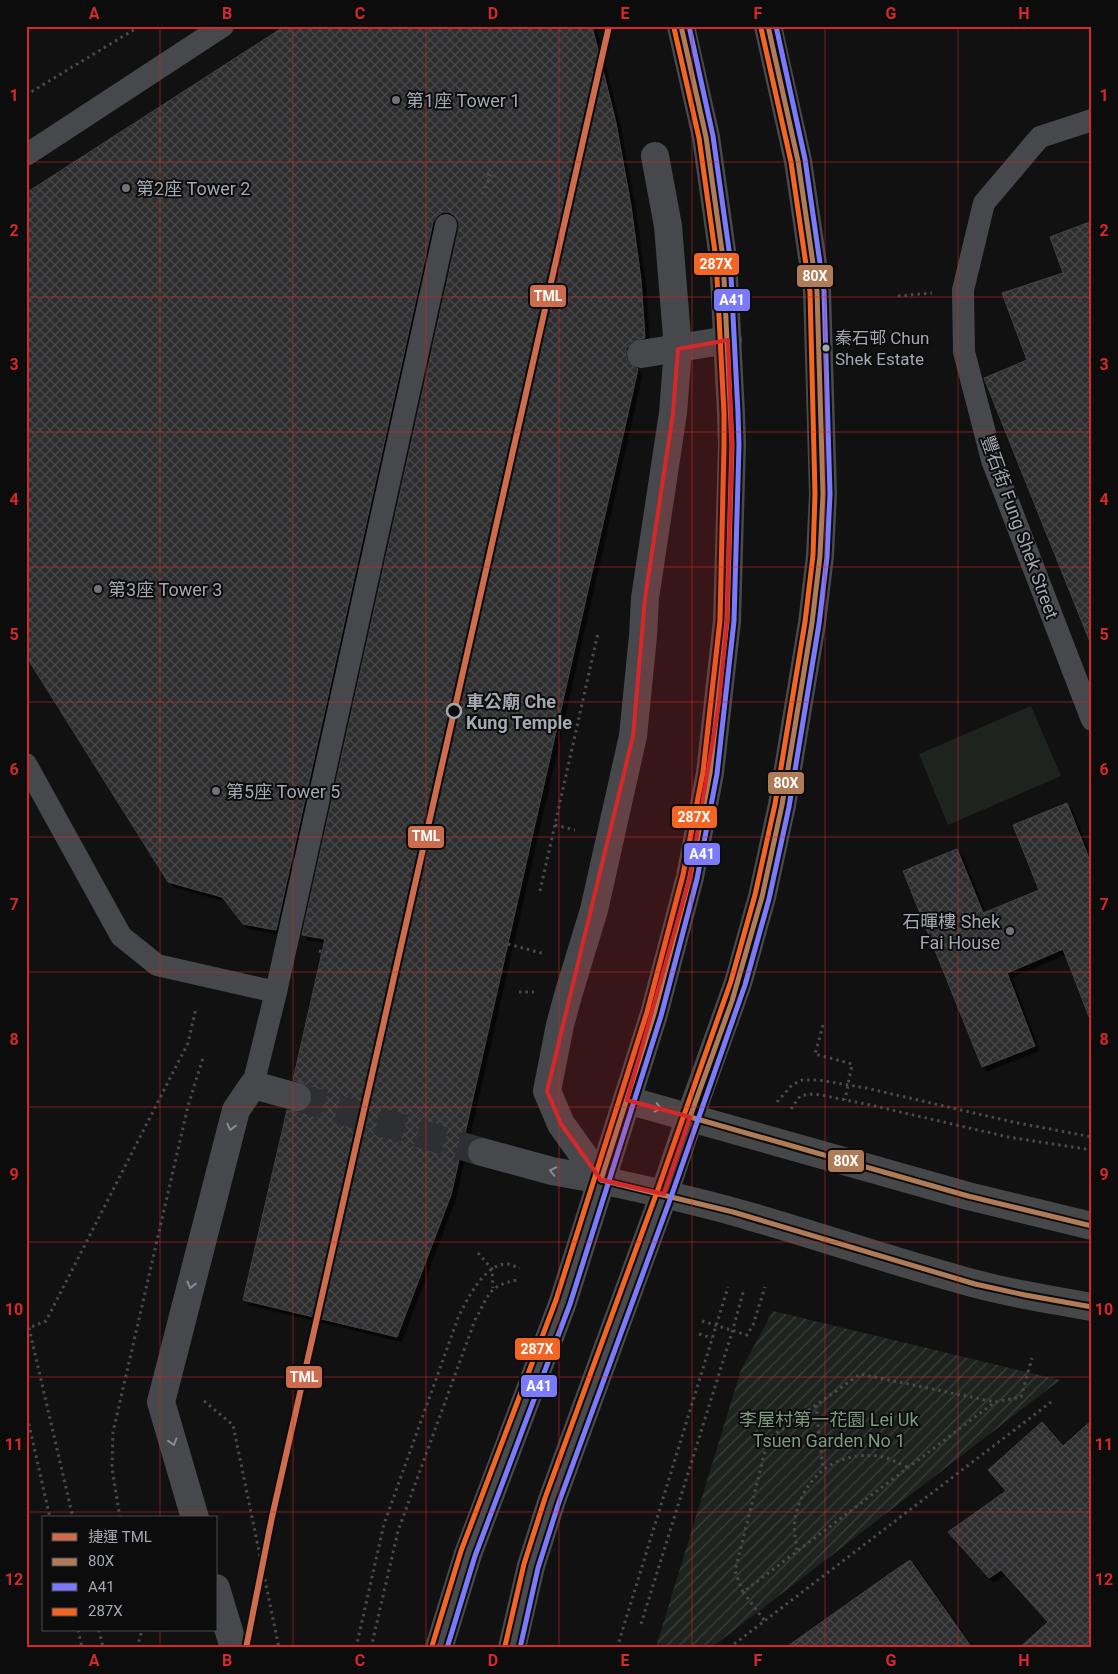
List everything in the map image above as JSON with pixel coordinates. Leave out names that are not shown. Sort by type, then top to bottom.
[{"type":"main road","points":[[439,1648],[468,1554],[563,1302],[654,1014],[690,878],[710,773],[719,704],[727,612],[732,445],[728,340],[723,258],[709,153],[681,26]]},
{"type":"main road","points":[[512,1648],[531,1566],[552,1500],[664,1194],[732,1001],[762,897],[783,796],[812,624],[820,556],[823,494],[817,291],[798,161],[768,26]]},
{"type":"street","points":[[601,1180],[561,1124],[548,1091],[560,1026],[594,910],[633,736],[645,598],[673,413],[678,349],[668,226],[655,156]]},
{"type":"street","points":[[641,354],[728,340]]},
{"type":"street","points":[[194,1516],[161,1402],[236,1110],[253,1085],[297,1097]]},
{"type":"street","points":[[627,1100],[968,1196],[1092,1226]]},
{"type":"street","points":[[482,1152],[552,1171],[664,1194],[751,1216],[960,1280],[1030,1296],[1092,1307]]},
{"type":"street","points":[[218,1595],[234,1648]]},
{"type":"lane","points":[[26,155],[223,26]]},
{"type":"lane","name":"豐石街 Fung Shek Street","points":[[1092,120],[1040,137],[984,203],[963,290],[964,352],[992,460],[1092,720]]},
{"type":"lane","points":[[253,1085],[276,992],[446,225]]},
{"type":"lane","points":[[26,764],[120,936],[157,965],[276,992]]},
{"type":"path","points":[[26,95],[140,26]]},
{"type":"path","points":[[482,194],[489,175],[498,176]]},
{"type":"path","points":[[540,891],[598,633]]},
{"type":"path","points":[[555,825],[576,829],[574,839]]},
{"type":"path","points":[[311,949],[332,953]]},
{"type":"path","points":[[28,1328],[46,1321],[188,1043],[196,1006],[199,974]]},
{"type":"path","points":[[823,1025],[815,1054],[852,1064],[845,1100]]},
{"type":"path","points":[[120,1516],[112,1468],[113,1432],[188,1106],[203,1058]]},
{"type":"path","points":[[777,1102],[792,1085],[802,1080],[819,1080],[848,1084],[1013,1122],[1092,1137]]},
{"type":"path","points":[[791,1109],[800,1096],[810,1094],[845,1100],[1008,1137],[1092,1150]]},
{"type":"path","points":[[371,1648],[398,1531],[475,1320],[492,1288],[492,1269],[478,1253]]},
{"type":"path","points":[[356,1648],[384,1524],[458,1318],[471,1291],[492,1269],[507,1264],[520,1268]]},
{"type":"path","points":[[492,1288],[518,1280]]},
{"type":"path","points":[[617,1648],[728,1287]]},
{"type":"path","points":[[702,1321],[748,1335],[765,1287]]},
{"type":"path","points":[[641,1624],[744,1289]]},
{"type":"path","points":[[26,1314],[73,1516]]},
{"type":"path","points":[[698,1334],[712,1338]]},
{"type":"path","points":[[743,1592],[996,1402],[1021,1396],[1032,1358]]},
{"type":"path","points":[[764,1620],[743,1592],[736,1571],[768,1439],[860,1374],[996,1402]]},
{"type":"path","points":[[204,1401],[234,1425],[279,1648]]},
{"type":"path","points":[[728,1648],[1051,1402]]},
{"type":"path","points":[[816,1405],[823,1469]]},
{"type":"path","points":[[26,1411],[50,1516]]},
{"type":"path","points":[[797,1551],[794,1521],[803,1492],[823,1469],[850,1456],[880,1456],[908,1467]]},
{"type":"path","points":[[78,1632],[82,1648]]},
{"type":"path","points":[[99,1632],[103,1648]]},
{"type":"path","points":[[138,1648],[142,1632]]},
{"type":"highlighted area","points":[[728,340],[732,445],[727,621],[719,703],[690,877],[627,1100],[690,1117],[664,1194],[601,1180],[561,1124],[547,1091],[633,736],[645,598],[673,413],[678,349]]},
{"type":"green space","points":[[1031,706],[1061,776],[948,825],[919,754]]},
{"type":"green space","name":"李屋村第一花園 Lei Uk Tsuen Garden No 1","points":[[773,1311],[1060,1380],[711,1648],[656,1647],[741,1370]]},
{"type":"building","points":[[285,26],[592,26],[616,123],[631,206],[641,280],[645,338],[632,342],[626,349],[626,357],[629,363],[638,369],[451,1195],[397,1337],[243,1300],[287,1110],[301,1112],[308,1108],[312,1101],[312,1094],[308,1086],[293,1080],[325,939],[302,935],[459,228],[459,222],[455,216],[449,212],[443,212],[433,222],[276,930],[243,924],[222,897],[168,882],[26,656],[26,193]]},
{"type":"building","points":[[1092,221],[1092,642],[1090,642],[984,378],[1027,360],[1002,293],[1063,273],[1050,237]]},
{"type":"building","name":"石暉樓 Shek Fai House","points":[[1067,803],[1092,866],[1092,1017],[1089,1017],[1063,949],[1007,973],[1035,1046],[982,1067],[903,871],[957,849],[983,913],[1039,890],[1013,825]]},
{"type":"building","points":[[1092,1420],[1092,1648],[1019,1648],[1048,1622],[1001,1570],[989,1578],[948,1532],[1006,1491],[988,1470],[1042,1422],[1063,1446]]},
{"type":"building","points":[[910,1560],[972,1648],[785,1648],[888,1575]]},
{"type":"tunnel","points":[[297,1097],[482,1152]]},
{"type":"metro line","name":"TML","points":[[246,1648],[272,1517],[609,26]]},
{"type":"transit line","name":"80X","points":[[601,1180],[654,1014],[690,877],[710,773],[727,621],[732,445],[723,258],[706,137],[681,26]]},
{"type":"transit line","name":"A41","points":[[447,1648],[475,1556],[570,1304],[661,1016],[697,879],[717,774],[734,621],[739,445],[738,413],[730,257],[713,136],[689,26]]},
{"type":"transit line","name":"80X","points":[[768,26],[798,161],[817,291],[823,494],[820,556],[812,623],[782,805],[762,897],[732,1001],[690,1117],[968,1196],[1092,1226]]},
{"type":"transit line","name":"A41","points":[[520,1648],[538,1568],[559,1502],[671,1197],[745,985],[769,899],[789,807],[819,624],[827,557],[830,494],[824,291],[805,159],[776,26]]},
{"type":"transit line","name":"287X","points":[[432,1646],[461,1551],[556,1300],[647,1012],[683,875],[703,772],[720,620],[724,413],[716,259],[699,138],[674,28]]},
{"type":"transit line","name":"287X","points":[[505,1646],[524,1564],[545,1498],[657,1192],[731,981],[755,895],[775,804],[805,622],[813,555],[815,494],[810,292],[791,162],[761,28]]},
{"type":"transit line","name":"80X","points":[[601,1180],[733,1212],[975,1284],[1092,1307]]},
{"type":"place","name":"第1座 Tower 1","points":[[396,100]]},
{"type":"place","name":"第2座 Tower 2","points":[[126,188]]},
{"type":"place","name":"秦石邨 Chun Shek Estate","points":[[826,348]]},
{"type":"place","name":"第3座 Tower 3","points":[[98,589]]},
{"type":"place","name":"車公廟 Che Kung Temple","points":[[454,711]]},
{"type":"place","name":"第5座 Tower 5","points":[[216,791]]},
{"type":"place","name":"石暉樓 Shek Fai House","points":[[1010,931]]}]
